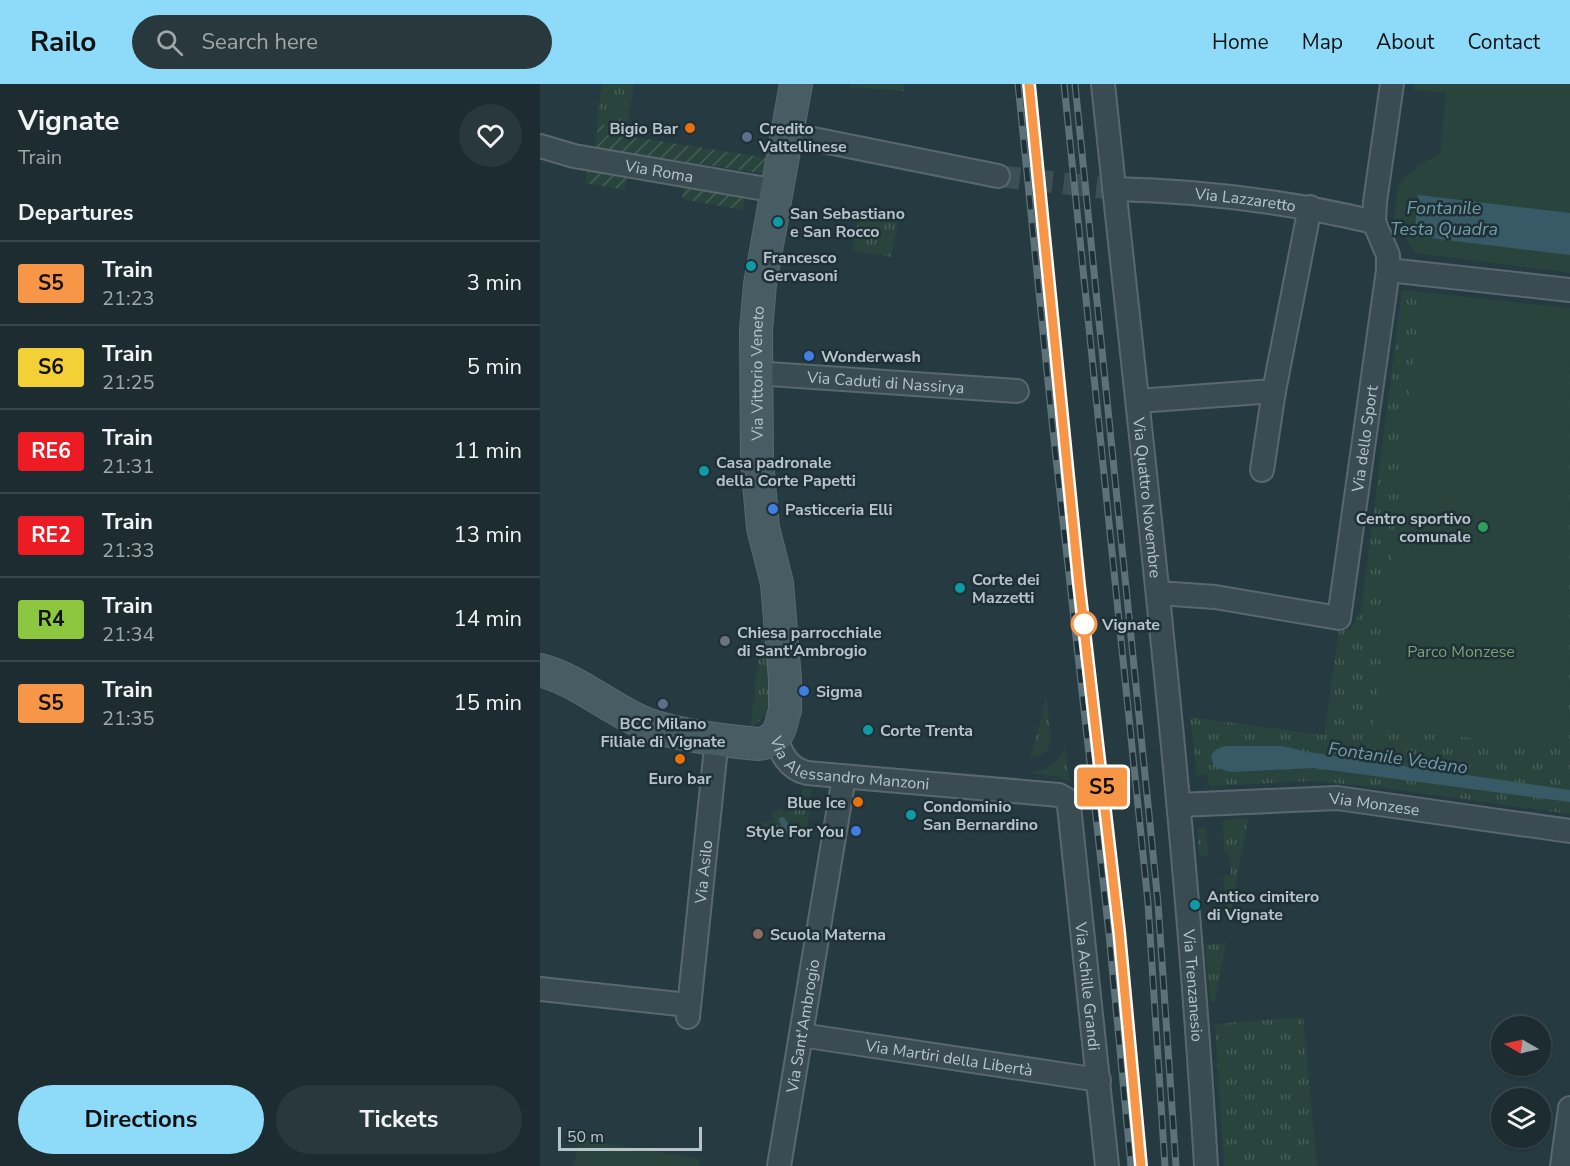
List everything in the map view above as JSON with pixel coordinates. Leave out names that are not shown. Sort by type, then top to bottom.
[{"type":"street","name":"Via Vittorio Veneto","points":[[776,736],[785,710],[785,679],[777,583],[763,528],[758,461],[756,331],[760,284],[796,84]]},
{"type":"street","name":"Via Quattro Novembre","points":[[1103,84],[1179,805]]},
{"type":"street","points":[[1374,222],[1392,84]]},
{"type":"street","points":[[788,134],[998,176]]},
{"type":"street","name":"Via Roma","points":[[540,146],[574,156],[777,191]]},
{"type":"street","name":"Via Lazzaretto","points":[[1114,189],[1237,196],[1310,207],[1374,222]]},
{"type":"street","points":[[1262,470],[1274,391],[1310,207]]},
{"type":"street","name":"Via dello Sport","points":[[1158,593],[1215,597],[1339,618],[1388,270],[1388,255],[1374,222]]},
{"type":"street","points":[[1388,270],[1570,290]]},
{"type":"street","name":"Via Caduti di Nassirya","points":[[756,372],[1017,391]]},
{"type":"street","points":[[1138,401],[1274,391]]},
{"type":"street","name":"Via Alessandro Manzoni","points":[[540,670],[571,681],[641,722],[668,729],[758,744],[765,743],[776,736],[781,752],[796,770],[811,774],[1059,795],[1066,799],[1069,806]]},
{"type":"street","name":"Via Asilo","points":[[540,989],[688,1011],[717,738]]},
{"type":"street","name":"Via Sant'Ambrogio","points":[[779,1166],[844,777]]},
{"type":"street","name":"Via Monzese","points":[[1179,805],[1318,797],[1337,798],[1570,831]]},
{"type":"street","name":"Via Trenzanesio","points":[[1179,805],[1199,1039],[1206,1166]]},
{"type":"street","name":"Via Achille Grandi","points":[[1069,806],[1107,1166]]},
{"type":"street","name":"Via Martiri della Libertà","points":[[801,1035],[1099,1080]]},
{"type":"street","points":[[1562,1166],[1570,1108]]},
{"type":"green space","points":[[602,84],[634,84],[627,128],[596,124]]},
{"type":"green space","points":[[850,84],[905,84],[905,91],[850,87]]},
{"type":"green space","points":[[1414,84],[1570,84],[1570,273],[1415,253],[1394,220],[1398,184],[1418,166],[1440,153],[1446,93],[1413,90]]},
{"type":"green space","points":[[598,124],[627,128],[627,136],[768,158],[766,174],[595,148]]},
{"type":"green space","points":[[588,165],[628,172],[625,190],[585,183]]},
{"type":"green space","points":[[685,182],[746,193],[743,210],[682,199]]},
{"type":"green space","points":[[860,210],[899,217],[891,257],[852,250]]},
{"type":"green space","name":"Centro sportivo comunale","points":[[1402,290],[1570,309],[1570,814],[1370,786],[1310,781],[1209,786],[1207,774],[1197,775],[1190,717],[1324,735],[1339,630],[1350,630],[1361,611]]},
{"type":"green space","name":"Centro sportivo comunale","points":[[1421,292],[1570,308],[1569,749],[1374,727]]},
{"type":"green space","points":[[768,582],[771,687],[766,712],[750,728]]},
{"type":"green space","points":[[1046,693],[1050,743],[1045,752],[1030,758],[1040,723]]},
{"type":"green space","points":[[1065,746],[1069,782],[1057,776],[1030,773],[1052,765]]},
{"type":"green space","points":[[803,788],[812,789],[806,840],[758,835],[759,824],[774,820],[771,814],[781,808],[784,813],[792,809],[799,800]]},
{"type":"green space","points":[[1248,818],[1228,927],[1223,876],[1231,875],[1229,853],[1224,853],[1223,820]]},
{"type":"green space","points":[[1206,827],[1208,856],[1199,856],[1197,828]]},
{"type":"green space","points":[[1226,943],[1215,1001],[1210,1001],[1205,945]]},
{"type":"green space","points":[[1303,1017],[1317,1166],[1224,1166],[1215,1024]]},
{"type":"green space","points":[[579,1139],[700,1159],[699,1166],[574,1166]]},
{"type":"water","name":"Fontanile Testa Quadra","points":[[1418,195],[1570,213],[1570,255],[1414,236]]},
{"type":"water","name":"Fontanile Vedano","points":[[1223,746],[1282,746],[1308,752],[1570,790],[1570,802],[1314,768],[1230,772],[1214,767],[1211,756],[1216,749]]},
{"type":"waterway","points":[[782,820],[791,833]]},
{"type":"tunnel","points":[[998,176],[1114,189]]},
{"type":"railway","points":[[1018,84],[1053,431],[1109,934],[1131,1166]]},
{"type":"railway","points":[[1029,84],[1079,585],[1119,931],[1141,1166]]},
{"type":"railway","points":[[1064,84],[1148,903],[1165,1166]]},
{"type":"railway","points":[[1075,84],[1158,903],[1176,1166]]},
{"type":"train","name":"S5","points":[[1029,84],[1079,585],[1119,931],[1141,1166]]},
{"type":"place","name":"Bigio Bar","points":[[690,128]]},
{"type":"place","name":"Credito Valtellinese","points":[[747,137]]},
{"type":"place","name":"San Sebastiano e San Rocco","points":[[778,222]]},
{"type":"place","name":"Francesco Gervasoni","points":[[751,266]]},
{"type":"place","name":"Wonderwash","points":[[809,356]]},
{"type":"place","name":"Casa padronale della Corte Papetti","points":[[704,471]]},
{"type":"place","name":"Pasticceria Elli","points":[[773,509]]},
{"type":"place","name":"Centro sportivo comunale","points":[[1483,527]]},
{"type":"place","name":"Corte dei Mazzetti","points":[[960,588]]},
{"type":"place","name":"Vignate","points":[[1084,624]]},
{"type":"place","name":"Chiesa parrocchiale di Sant'Ambrogio","points":[[725,641]]},
{"type":"place","name":"Sigma","points":[[804,691]]},
{"type":"place","name":"BCC Milano Filiale di Vignate","points":[[663,704]]},
{"type":"place","name":"Corte Trenta","points":[[868,730]]},
{"type":"place","name":"Euro bar","points":[[680,759]]},
{"type":"place","name":"Blue Ice","points":[[858,802]]},
{"type":"place","name":"Condominio San Bernardino","points":[[911,815]]},
{"type":"place","name":"Style For You","points":[[856,831]]},
{"type":"place","name":"Antico cimitero di Vignate","points":[[1195,905]]},
{"type":"place","name":"Scuola Materna","points":[[758,934]]},
{"type":"park label","name":"Parco Monzese","points":[[1461,651]]}]
